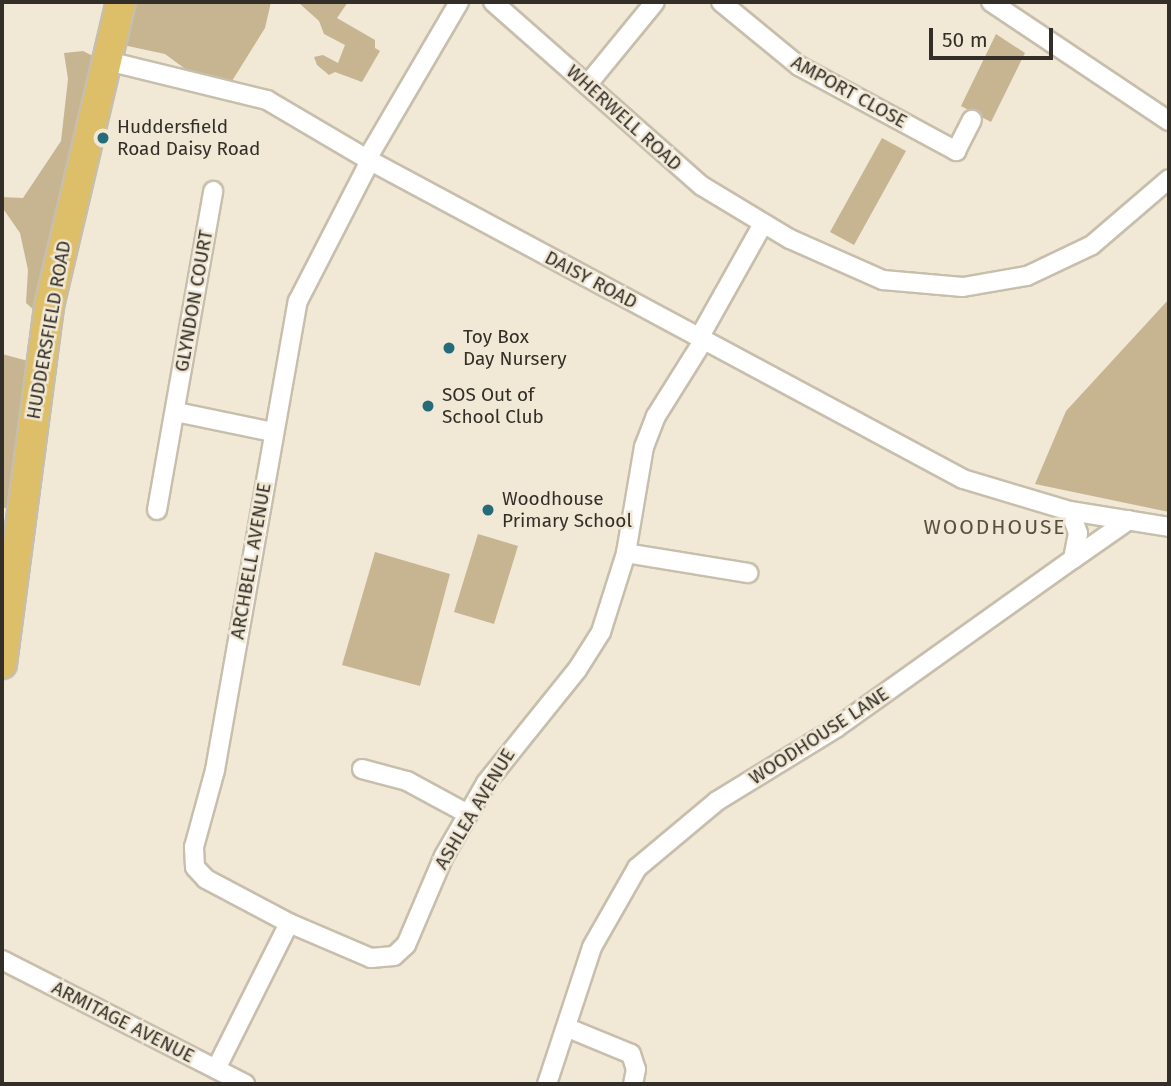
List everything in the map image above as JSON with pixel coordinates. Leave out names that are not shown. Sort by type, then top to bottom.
[{"type":"main road","name":"HUDDERSFIELD ROAD","points":[[2,664],[49,306],[121,2]]},
{"type":"street","name":"ARCHBELL AVENUE","points":[[289,923],[217,887],[198,871],[193,857],[215,770],[273,432],[302,290],[368,160],[459,2]]},
{"type":"street","name":"WHERWELL ROAD","points":[[493,2],[685,173],[763,224],[883,280],[930,287],[984,286],[1027,276],[1082,251],[1169,179]]},
{"type":"street","points":[[587,85],[655,2]]},
{"type":"street","name":"AMPORT CLOSE","points":[[721,2],[799,66],[956,151],[972,120]]},
{"type":"street","points":[[991,2],[1169,121]]},
{"type":"street","name":"DAISY ROAD","points":[[107,61],[267,100],[368,160],[942,469],[1007,495],[1070,511]]},
{"type":"street","name":"GLYNDON COURT","points":[[157,510],[213,191]]},
{"type":"street","points":[[701,340],[763,224]]},
{"type":"street","name":"ASHLEA AVENUE","points":[[289,923],[363,956],[396,955],[409,940],[433,879],[468,814],[511,748],[590,652],[610,612],[626,553],[647,438],[701,340]]},
{"type":"street","points":[[176,412],[273,432]]},
{"type":"street","points":[[1073,559],[1078,533],[1070,511],[1169,527]]},
{"type":"street","name":"WOODHOUSE LANE","points":[[547,1084],[568,1028],[592,947],[613,904],[637,868],[669,837],[717,801],[836,729],[1129,520]]},
{"type":"street","points":[[626,553],[748,573]]},
{"type":"street","points":[[362,769],[407,781],[468,814]]},
{"type":"street","points":[[216,1069],[289,923]]},
{"type":"street","name":"ARMITAGE AVENUE","points":[[2,960],[245,1084]]},
{"type":"street","points":[[568,1028],[631,1054],[636,1069],[633,1084]]},
{"type":"shaded area","points":[[134,2],[271,2],[265,28],[232,81],[214,81],[192,74],[165,54],[123,45]]},
{"type":"shaded area","points":[[348,2],[337,18],[375,40],[375,48],[380,51],[362,82],[335,72],[329,75],[317,65],[314,57],[323,55],[338,63],[345,45],[324,34],[319,21],[299,3]]},
{"type":"shaded area","points":[[996,34],[1025,53],[991,122],[961,106]]},
{"type":"shaded area","points":[[83,51],[95,57],[40,304],[34,310],[26,303],[28,270],[20,233],[4,210],[2,197],[23,198],[61,141],[68,79],[64,53]]},
{"type":"shaded area","points":[[882,138],[906,151],[854,245],[830,232]]},
{"type":"shaded area","points":[[1169,299],[1169,512],[1035,484],[1066,411]]},
{"type":"shaded area","points":[[2,354],[32,362],[8,509],[2,507]]},
{"type":"shaded area","points":[[478,534],[518,546],[494,624],[454,612]]},
{"type":"shaded area","points":[[375,552],[450,574],[420,686],[342,665]]},
{"type":"place","name":"Huddersfield Road Daisy Road","points":[[103,138]]},
{"type":"place","name":"Toy Box Day Nursery","points":[[449,348]]},
{"type":"place","name":"SOS Out of School Club","points":[[428,406]]},
{"type":"place","name":"Woodhouse Primary School","points":[[488,510]]},
{"type":"district","name":"WOODHOUSE","points":[[995,527]]}]
